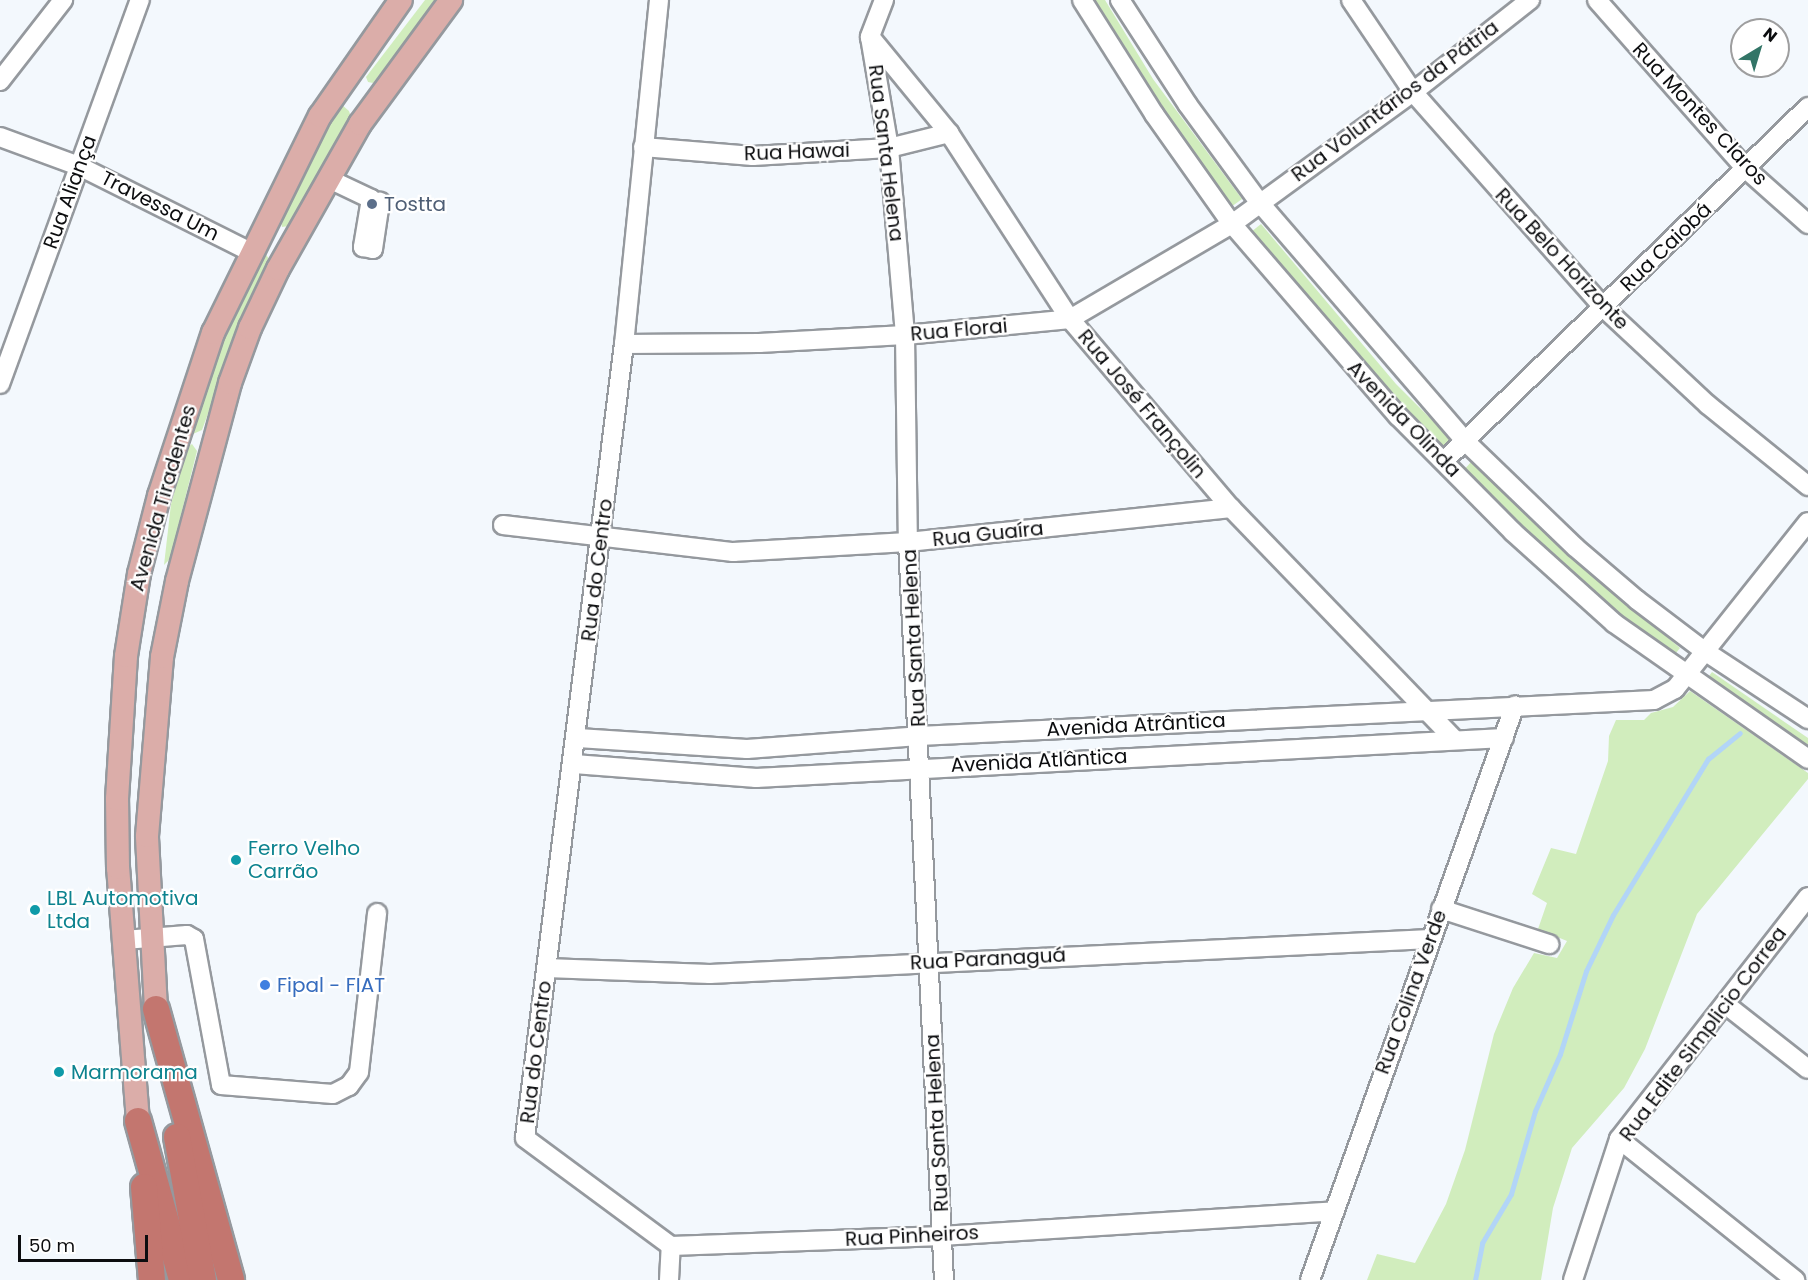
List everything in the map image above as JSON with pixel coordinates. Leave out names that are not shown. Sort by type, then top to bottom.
[{"type":"highway","points":[[156,1009],[187,1207],[203,1280]]},
{"type":"highway","points":[[156,1009],[231,1280]]},
{"type":"highway","points":[[138,1121],[152,1280]]},
{"type":"highway","points":[[138,1121],[182,1280]]},
{"type":"main road","name":"Avenida Tiradentes","points":[[138,1121],[118,868],[119,749],[132,616],[156,508],[213,333],[261,231],[341,82],[401,0]]},
{"type":"main road","name":"Avenida Tiradentes","points":[[156,1009],[147,868],[149,789],[162,657],[177,581],[212,445],[250,328],[291,246],[373,104],[451,0]]},
{"type":"main road","points":[[341,82],[373,104]]},
{"type":"main road","points":[[261,231],[291,246]]},
{"type":"main road","points":[[179,435],[212,445]]},
{"type":"main road","points":[[118,868],[147,868]]},
{"type":"street","points":[[0,81],[63,0]]},
{"type":"street","name":"Rua Aliança","points":[[0,384],[140,0]]},
{"type":"street","name":"Rua do Centro","points":[[659,0],[624,344],[578,738],[525,1138],[671,1246]]},
{"type":"street","name":"Rua Santa Helena","points":[[884,0],[870,37],[889,148],[904,335],[908,543],[944,1280]]},
{"type":"street","name":"Avenida Olinda","points":[[1082,0],[1154,114],[1232,224],[1365,381],[1581,595],[1686,676],[1808,759]]},
{"type":"street","name":"Avenida Olinda","points":[[1120,0],[1188,105],[1259,202],[1466,441],[1575,547],[1703,650],[1808,719]]},
{"type":"street","name":"Rua Belo Horizonte","points":[[1351,0],[1413,92],[1604,308],[1708,405],[1808,486]]},
{"type":"street","name":"Rua Voluntários da Pátria","points":[[1259,202],[1413,92],[1530,0]]},
{"type":"street","name":"Rua Montes Claros","points":[[1596,0],[1746,169],[1808,224]]},
{"type":"street","name":"Rua José Françolin","points":[[870,37],[949,133],[1071,319],[1231,508],[1454,739]]},
{"type":"street","name":"Rua Caiobá","points":[[1444,461],[1604,308],[1808,107]]},
{"type":"street","name":"Rua Hawai","points":[[643,147],[753,156],[889,148],[949,133]]},
{"type":"street","name":"Travessa Um","points":[[0,137],[79,166],[251,252]]},
{"type":"street","points":[[328,179],[370,199],[363,247],[373,249],[380,202]]},
{"type":"street","name":"Rua Florai","points":[[624,344],[759,343],[904,335],[1071,319],[1232,224],[1259,202]]},
{"type":"street","name":"Rua Guaíra","points":[[503,525],[733,552],[908,543],[1231,508]]},
{"type":"street","name":"Avenida Atrântica","points":[[578,738],[747,750],[919,736],[1426,709],[1654,700],[1675,689],[1703,650],[1808,522]]},
{"type":"street","name":"Rua Colina Verde","points":[[1310,1280],[1515,705]]},
{"type":"street","name":"Avenida Atlântica","points":[[574,764],[756,778],[920,767],[1504,738]]},
{"type":"street","name":"Rua Edite Simplicio Correa","points":[[1573,1280],[1619,1139],[1808,897]]},
{"type":"street","points":[[1441,909],[1549,944]]},
{"type":"street","points":[[124,940],[187,935],[197,944],[221,1084],[333,1094],[349,1086],[359,1072],[377,914]]},
{"type":"street","name":"Rua Paranaguá","points":[[546,968],[710,974],[929,961],[1430,939]]},
{"type":"street","points":[[1725,1004],[1808,1069]]},
{"type":"street","points":[[1619,1139],[1795,1280]]},
{"type":"street","name":"Rua Pinheiros","points":[[671,1246],[942,1236],[1334,1210]]},
{"type":"street","points":[[669,1280],[671,1246]]},
{"type":"green space","points":[[425,0],[437,0],[373,83],[368,82],[366,77]]},
{"type":"green space","points":[[1091,0],[1105,0],[1153,79],[1242,199],[1231,207],[1144,85]]},
{"type":"green space","points":[[341,104],[349,111],[351,117],[289,226],[282,227],[281,222],[305,176],[305,158]]},
{"type":"green space","points":[[1261,224],[1396,384],[1453,441],[1444,450],[1386,393],[1251,232]]},
{"type":"green space","points":[[265,253],[271,262],[233,346],[202,430],[193,434],[189,432],[212,355]]},
{"type":"green space","points":[[192,444],[197,451],[170,559],[164,565],[171,504],[185,449]]},
{"type":"green space","points":[[1471,462],[1573,557],[1680,648],[1672,658],[1617,614],[1463,471]]},
{"type":"green space","points":[[1712,672],[1808,738],[1808,750],[1706,680]]},
{"type":"green space","points":[[1690,691],[1808,773],[1808,779],[1697,914],[1645,1049],[1624,1088],[1572,1148],[1553,1208],[1541,1280],[1367,1280],[1377,1254],[1415,1263],[1446,1204],[1465,1150],[1494,1034],[1513,988],[1534,953],[1557,958],[1567,941],[1538,929],[1547,903],[1532,894],[1551,848],[1576,854],[1608,761],[1609,736],[1616,720],[1644,720],[1651,713],[1673,707]]},
{"type":"waterway","points":[[1475,1280],[1482,1243],[1511,1194],[1535,1111],[1560,1054],[1586,971],[1613,915],[1708,759],[1740,733]]},
{"type":"place","name":"Tostta","points":[[372,204]]},
{"type":"place","name":"Ferro Velho Carrão","points":[[236,860]]},
{"type":"place","name":"LBL Automotiva Ltda","points":[[35,910]]},
{"type":"place","name":"Fipal - FIAT","points":[[265,985]]},
{"type":"place","name":"Marmorama","points":[[59,1072]]}]
